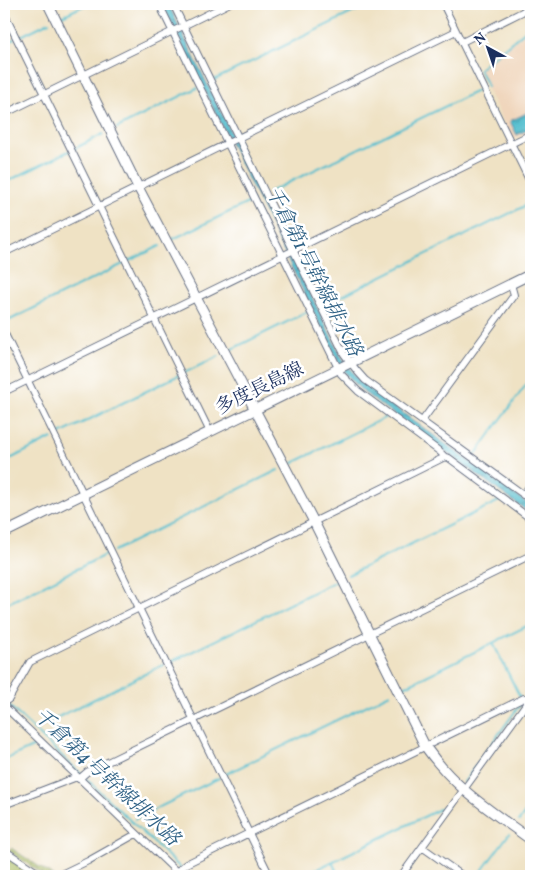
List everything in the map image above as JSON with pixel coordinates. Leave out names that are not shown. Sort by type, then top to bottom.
[{"type":"street","points":[[48,4],[138,187],[314,522],[425,746],[437,763],[463,790],[531,840]]},
{"type":"street","points":[[159,4],[339,369],[358,391],[531,519]]},
{"type":"street","points":[[173,4],[350,364],[365,380],[531,500]]},
{"type":"street","points":[[4,114],[228,4]]},
{"type":"street","points":[[443,4],[531,184]]},
{"type":"street","points":[[462,42],[522,12],[531,5]]},
{"type":"street","points":[[4,13],[210,432]]},
{"type":"street","points":[[4,253],[456,31]]},
{"type":"street","points":[[4,392],[531,134]]},
{"type":"street","name":"多度長島線","points":[[4,533],[531,274]]},
{"type":"street","points":[[422,421],[514,295],[510,284]]},
{"type":"street","points":[[4,332],[270,876]]},
{"type":"street","points":[[401,876],[531,699],[524,698],[425,746],[249,833],[180,871],[136,834],[5,706],[30,662],[445,457]]},
{"type":"street","points":[[523,495],[531,484]]},
{"type":"street","points":[[4,805],[79,778],[87,772],[531,554]]},
{"type":"street","points":[[57,876],[136,834]]},
{"type":"street","points":[[422,847],[463,876]]},
{"type":"street","points":[[4,850],[43,876]]},
{"type":"shaded area","points":[[531,28],[531,131],[514,139],[486,87],[488,86],[480,69]]},
{"type":"green space","points":[[11,848],[53,876],[45,876],[9,851]]},
{"type":"green space","points":[[4,852],[39,876],[4,875]]},
{"type":"water","points":[[162,4],[168,4],[341,356],[353,373],[363,384],[531,506],[531,514],[363,392],[341,368]]},
{"type":"water","points":[[531,111],[531,128],[517,135],[510,121]]},
{"type":"waterway","points":[[62,16],[87,4]]},
{"type":"waterway","points":[[214,80],[370,4]]},
{"type":"waterway","points":[[19,37],[49,22]]},
{"type":"waterway","points":[[487,86],[479,69],[531,26]]},
{"type":"waterway","points":[[4,44],[14,39]]},
{"type":"waterway","points":[[117,128],[197,88]]},
{"type":"waterway","name":"千倉第1号幹線排水路","points":[[269,192],[481,89]]},
{"type":"waterway","points":[[74,149],[103,134]]},
{"type":"waterway","points":[[4,183],[69,151]]},
{"type":"waterway","points":[[173,239],[252,201]]},
{"type":"waterway","name":"千倉第1号幹線排水路","points":[[323,305],[531,203]]},
{"type":"waterway","points":[[129,261],[160,246]]},
{"type":"waterway","points":[[4,323],[125,263]]},
{"type":"waterway","points":[[232,349],[307,312]]},
{"type":"waterway","points":[[184,373],[219,356]]},
{"type":"waterway","points":[[58,435],[179,375]]},
{"type":"waterway","points":[[475,455],[531,378]]},
{"type":"waterway","points":[[293,463],[386,417]]},
{"type":"waterway","points":[[4,462],[52,438]]},
{"type":"waterway","points":[[114,551],[278,470]]},
{"type":"waterway","points":[[348,575],[501,500]]},
{"type":"waterway","points":[[4,605],[109,553]]},
{"type":"waterway","points":[[169,663],[336,581]]},
{"type":"waterway","points":[[404,687],[531,624]]},
{"type":"waterway","points":[[493,643],[520,697]]},
{"type":"waterway","points":[[38,727],[163,665]]},
{"type":"waterway","points":[[224,775],[390,694]]},
{"type":"waterway","points":[[464,782],[522,702]]},
{"type":"waterway","name":"千倉第4号幹線排水路","points":[[7,704],[189,876]]},
{"type":"waterway","points":[[4,760],[37,745]]},
{"type":"waterway","points":[[135,819],[219,778]]},
{"type":"waterway","points":[[519,821],[531,804]]},
{"type":"waterway","points":[[303,876],[448,805]]},
{"type":"waterway","points":[[478,876],[509,834]]},
{"type":"waterway","points":[[332,862],[339,876]]}]
